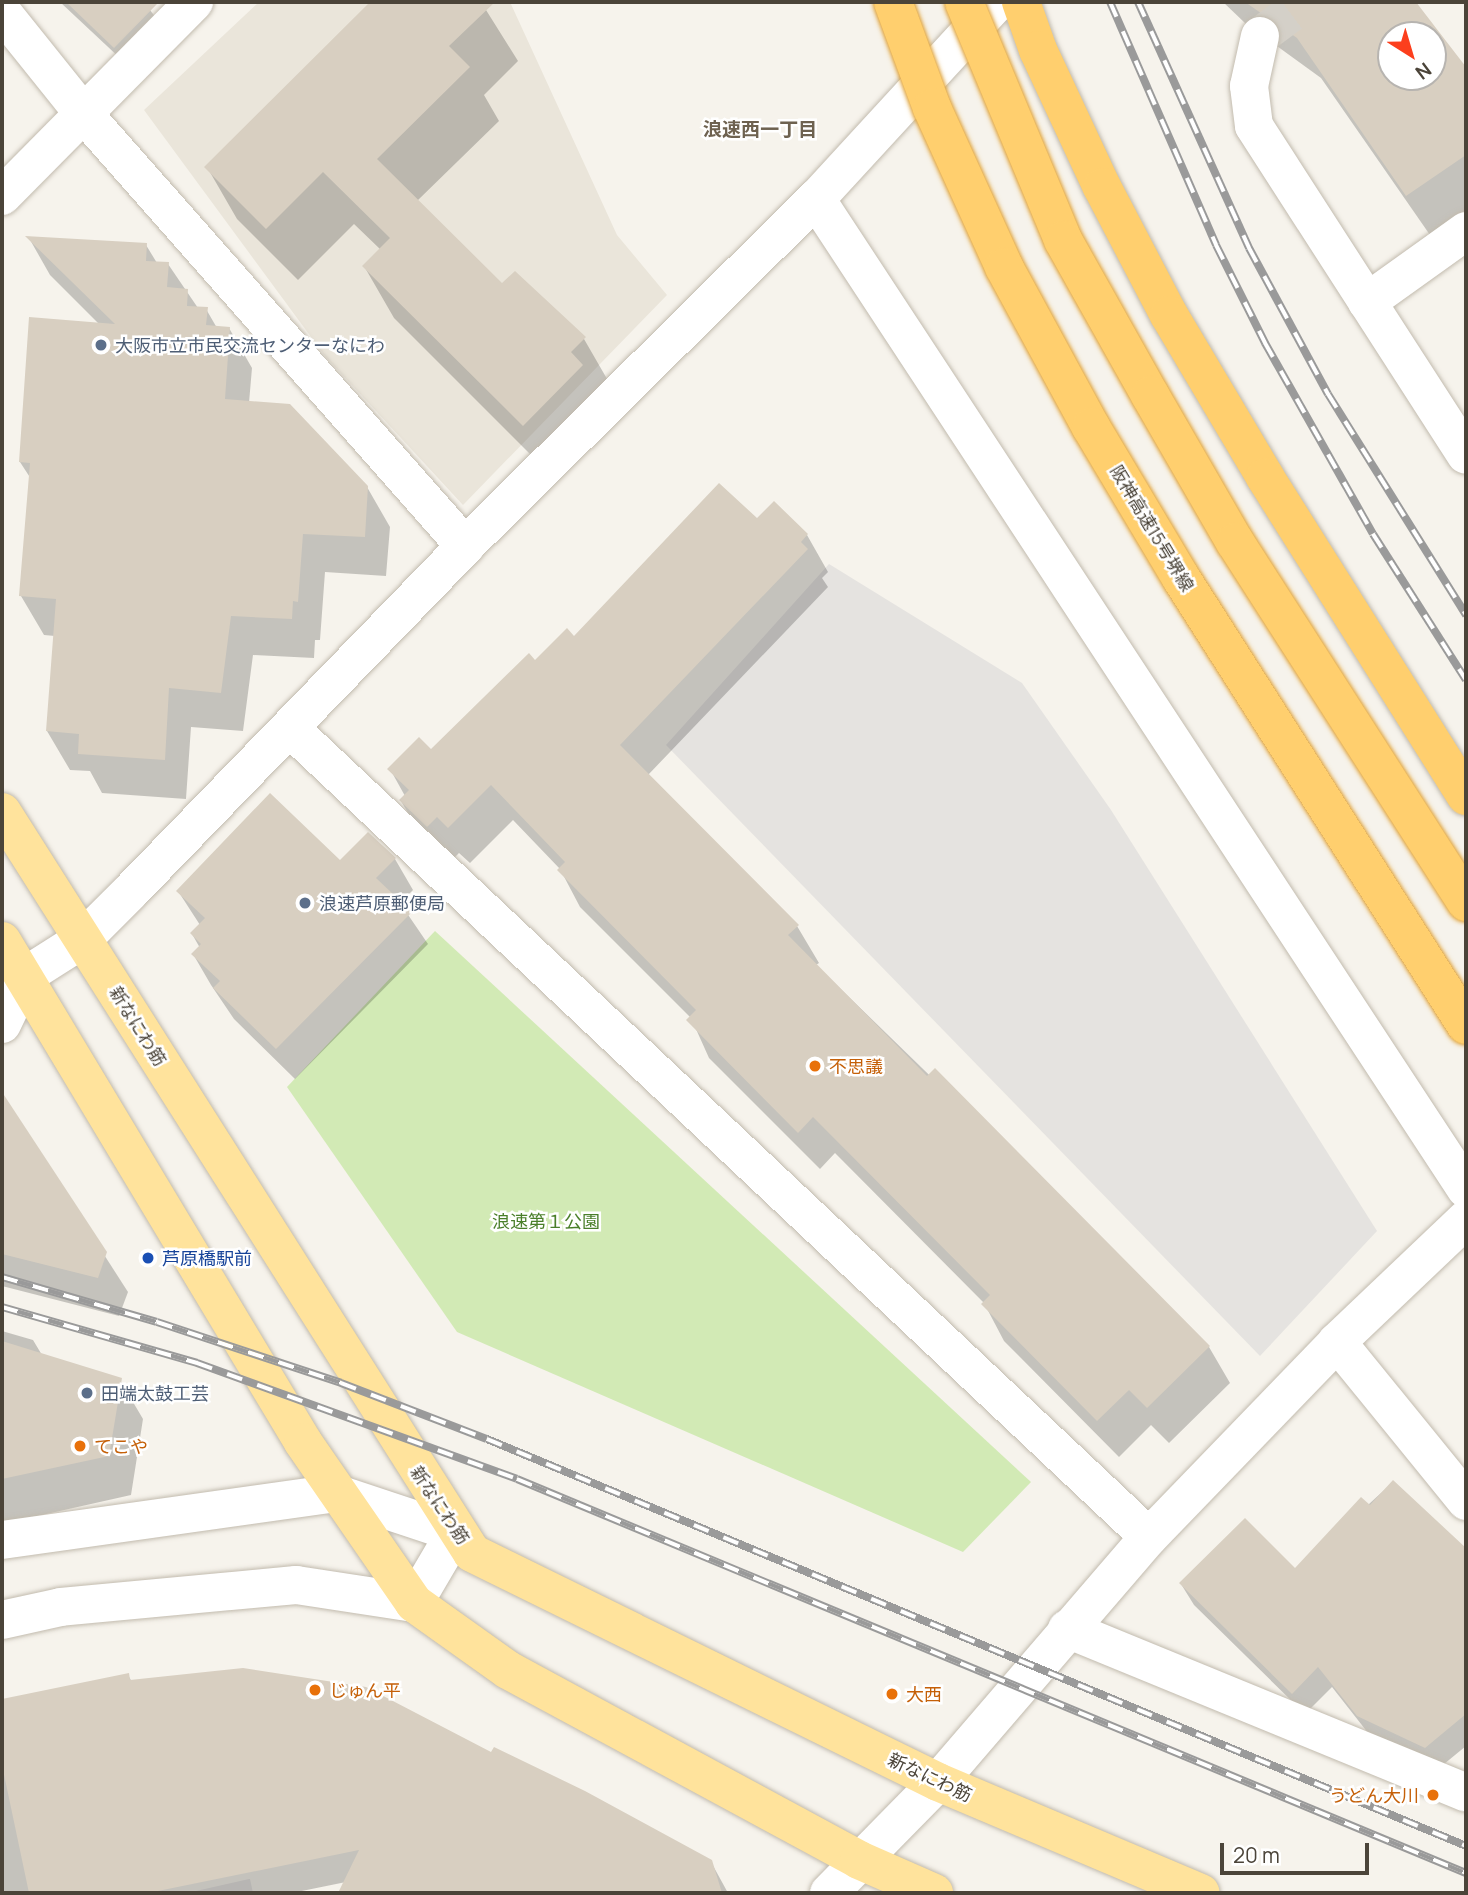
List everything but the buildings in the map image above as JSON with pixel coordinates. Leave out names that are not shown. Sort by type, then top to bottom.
[{"type":"highway","name":"阪神高速15号堺線","points":[[893,2],[932,107],[1004,267],[1091,427],[1181,578],[1466,1025]]},
{"type":"highway","points":[[964,2],[1063,240],[1236,542],[1466,902]]},
{"type":"highway","points":[[1021,2],[1038,50],[1102,187],[1169,315],[1265,477],[1466,796]]},
{"type":"main road","name":"新なにわ筋","points":[[2,812],[456,1533],[472,1553],[938,1782],[1202,1893]]},
{"type":"main road","points":[[2,941],[335,1493],[414,1603],[508,1670],[859,1860],[934,1893]]},
{"type":"street","points":[[2,196],[82,112],[194,2]]},
{"type":"street","points":[[2,1024],[25,976],[83,939],[292,730],[466,546],[816,200],[998,2]]},
{"type":"street","points":[[2,12],[82,112],[466,546]]},
{"type":"street","points":[[1260,36],[1249,86],[1254,126],[1466,455]]},
{"type":"street","points":[[816,200],[1466,1189]]},
{"type":"street","points":[[1367,302],[1466,231]]},
{"type":"street","points":[[292,730],[1149,1536]]},
{"type":"street","points":[[829,1893],[938,1782],[1149,1536],[1337,1342],[1466,1219]]},
{"type":"street","points":[[1337,1342],[1466,1501]]},
{"type":"street","points":[[2,1540],[44,1530],[335,1493],[456,1533],[414,1603],[296,1585],[61,1606],[2,1620]]},
{"type":"street","points":[[1067,1629],[1466,1793]]},
{"type":"street","points":[[859,1860],[885,1893]]},
{"type":"shaded area","points":[[259,2],[510,2],[617,235],[667,295],[463,505],[325,356],[144,110]]},
{"type":"shaded area","points":[[829,564],[1022,683],[1111,810],[1377,1231],[1260,1356],[666,745]]},
{"type":"shaded area","points":[[249,1879],[253,1893],[187,1893]]},
{"type":"green space","name":"浪速第１公園","points":[[435,931],[1031,1482],[963,1552],[457,1332],[287,1087]]},
{"type":"tunnel","points":[[1260,36],[1306,2]]},
{"type":"railway","points":[[1110,2],[1216,245],[1265,343],[1373,534],[1466,680]]},
{"type":"railway","points":[[1138,2],[1249,248],[1328,394],[1466,615]]},
{"type":"railway","points":[[2,1277],[157,1322],[341,1383],[487,1439],[1466,1846]]},
{"type":"railway","points":[[2,1307],[197,1363],[517,1479],[1466,1873]]},
{"type":"place","name":"大阪市立市民交流センターなにわ","points":[[101,345]]},
{"type":"place","name":"浪速芦原郵便局","points":[[305,903]]},
{"type":"place","name":"不思議","points":[[815,1066]]},
{"type":"place","name":"芦原橋駅前","points":[[148,1258]]},
{"type":"place","name":"田端太鼓工芸","points":[[87,1393]]},
{"type":"place","name":"てこや","points":[[80,1446]]},
{"type":"place","name":"じゅん平","points":[[315,1690]]},
{"type":"place","name":"大西","points":[[892,1694]]},
{"type":"place","name":"うどん大川","points":[[1433,1795]]},
{"type":"district","name":"浪速西一丁目","points":[[760,130]]}]
